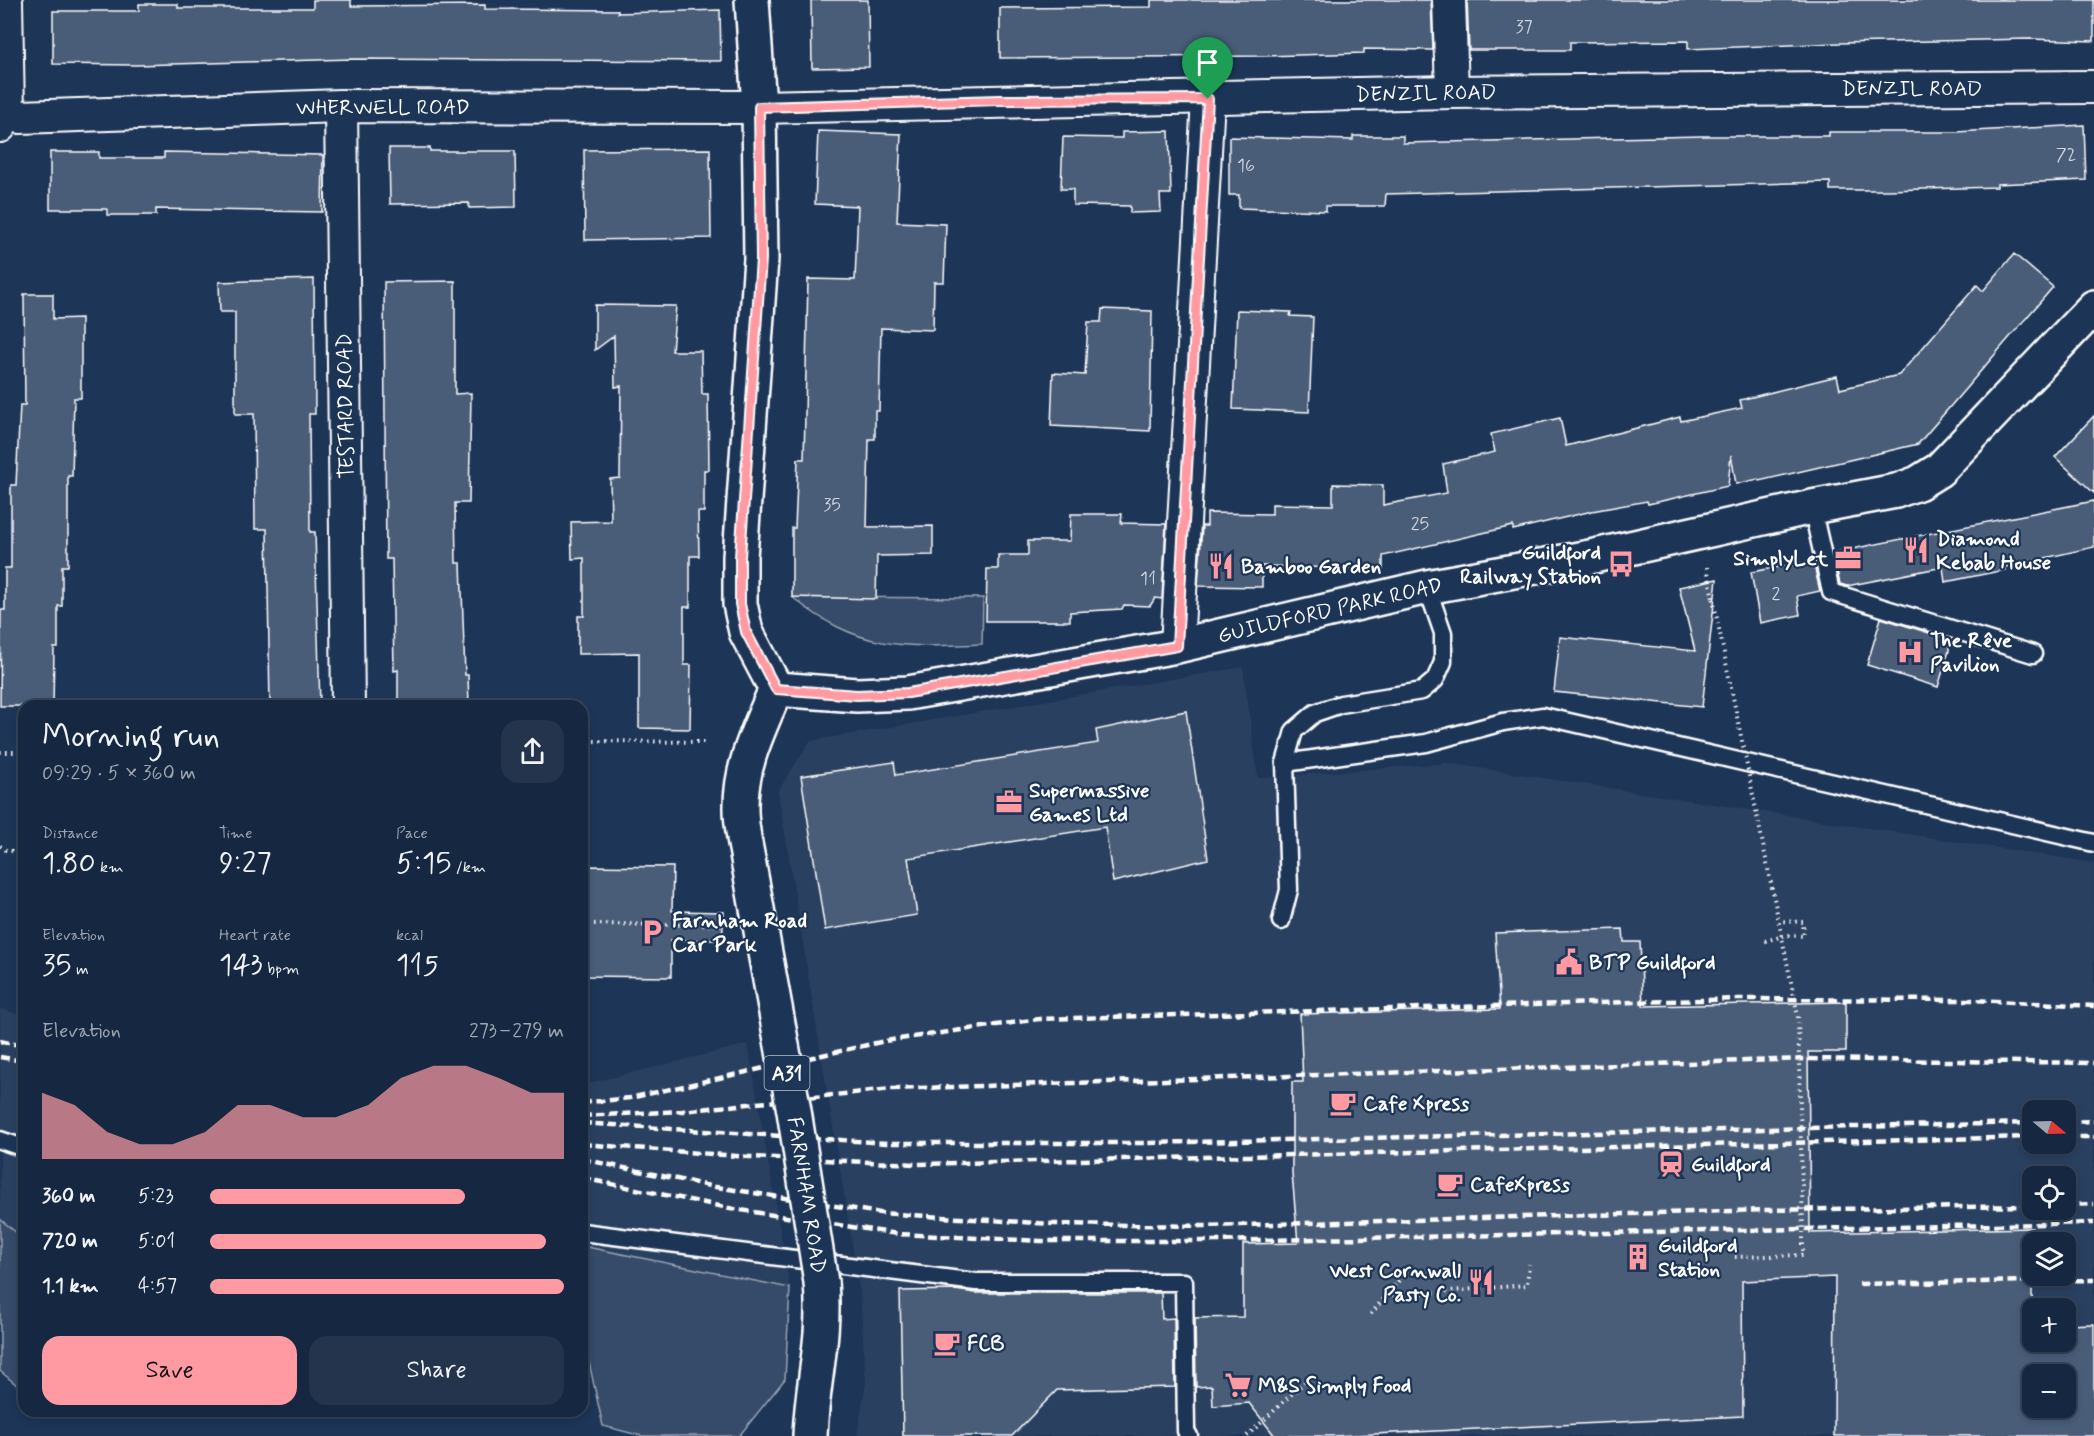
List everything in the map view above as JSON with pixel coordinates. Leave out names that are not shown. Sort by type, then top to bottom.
[{"type":"main road","points":[[752,0],[759,107],[761,259],[740,557],[740,604],[746,632],[776,689]]},
{"type":"main road","name":"GUILDFORD PARK ROAD","points":[[776,689],[857,695],[908,693],[1177,646],[1427,586],[1590,557],[1812,507],[1896,491],[1918,483],[1939,470],[2094,308]]},
{"type":"main road","name":"FARNHAM ROAD","points":[[776,689],[748,752],[741,810],[794,1111],[821,1282],[823,1340],[807,1426]]},
{"type":"street","points":[[4,120],[6,0]]},
{"type":"street","points":[[1449,0],[1452,92]]},
{"type":"street","name":"DENZIL ROAD","points":[[759,107],[999,100],[1208,99],[1452,92],[2094,87]]},
{"type":"street","points":[[1177,646],[1208,99]]},
{"type":"street","name":"WHERWELL ROAD","points":[[4,120],[20,117],[341,106],[759,107]]},
{"type":"street","name":"TESTARD ROAD","points":[[341,106],[348,700]]},
{"type":"lane","points":[[1812,507],[1831,592],[2033,654]]},
{"type":"lane","points":[[1281,921],[1289,890],[1285,763],[1294,731],[1315,713],[1341,704],[1422,691],[1435,680],[1443,662],[1443,633],[1427,586]]},
{"type":"lane","points":[[1285,763],[1426,743],[1503,722],[1543,716],[2094,843]]},
{"type":"lane","points":[[0,1140],[18,1146]]},
{"type":"lane","points":[[588,1233],[976,1282],[1184,1282],[1186,1431],[1189,1436]]},
{"type":"path","points":[[1706,566],[1800,1031],[1803,1255],[1735,1257]]},
{"type":"path","points":[[588,741],[707,742]]},
{"type":"path","points":[[0,752],[18,752]]},
{"type":"path","points":[[0,846],[6,850],[18,852]]},
{"type":"path","points":[[1765,941],[1787,935],[1804,936],[1803,922],[1779,921]]},
{"type":"path","points":[[588,924],[723,925]]},
{"type":"path","points":[[1386,1296],[1527,1285],[1529,1264]]},
{"type":"path","points":[[1371,1314],[1410,1267]]},
{"type":"path","points":[[1247,1436],[1309,1378]]},
{"type":"shaded area","points":[[792,597],[983,598],[982,644],[928,646],[882,642],[838,627]]},
{"type":"shaded area","points":[[1243,667],[1258,778],[1448,763],[2094,863],[2094,1436],[857,1436],[866,1382],[860,1292],[778,791],[810,741]]},
{"type":"shaded area","points":[[0,1009],[18,1014],[18,1234],[0,1219]]},
{"type":"shaded area","points":[[748,1044],[790,1288],[588,1247],[588,1084]]},
{"type":"shaded area","points":[[0,1219],[18,1234],[18,1386],[0,1371]]},
{"type":"shaded area","points":[[588,1247],[790,1288],[785,1379],[739,1436],[642,1436],[603,1426],[588,1358]]},
{"type":"building","points":[[313,0],[351,0],[351,6],[485,5],[485,9],[618,10],[618,13],[720,10],[721,61],[352,59],[136,65],[53,64],[53,11],[139,11],[139,4],[178,4],[178,8],[313,8]]},
{"type":"building","points":[[811,0],[868,0],[869,67],[812,68]]},
{"type":"building","points":[[1151,0],[1431,0],[1433,50],[1364,49],[1364,53],[1265,56],[1000,58],[1000,8],[1151,7]]},
{"type":"building","points":[[1467,0],[2094,0],[2094,41],[2029,39],[1688,49],[1688,41],[1570,42],[1570,50],[1469,50]]},
{"type":"building","points":[[2084,125],[2086,180],[1997,184],[1997,187],[1887,190],[1830,190],[1830,182],[1386,194],[1385,206],[1326,206],[1326,211],[1239,208],[1239,195],[1229,195],[1229,137],[1353,140],[1353,136],[1403,136],[1403,143],[1702,136],[1829,136],[1829,132],[1956,132]]},
{"type":"building","points":[[818,131],[901,134],[897,222],[946,224],[944,282],[934,282],[933,330],[881,328],[879,411],[875,411],[875,439],[869,439],[867,527],[933,526],[933,555],[877,556],[876,599],[792,597],[792,528],[795,528],[798,459],[804,459],[808,279],[855,280],[858,206],[815,204]]},
{"type":"building","points":[[1169,131],[1171,194],[1160,194],[1161,212],[1130,213],[1130,206],[1073,205],[1073,189],[1061,189],[1063,137],[1122,138],[1122,132]]},
{"type":"building","points":[[389,148],[430,148],[430,151],[515,151],[516,207],[469,208],[469,203],[390,204]]},
{"type":"building","points":[[710,149],[711,238],[585,240],[584,150]]},
{"type":"building","points":[[50,152],[99,152],[99,158],[164,158],[164,152],[323,155],[322,212],[156,209],[156,215],[107,215],[107,209],[50,209]]},
{"type":"building","points":[[2014,254],[2053,287],[1918,444],[1759,481],[1758,479],[1736,484],[1731,455],[1728,486],[1648,504],[1647,501],[1592,511],[1513,530],[1513,526],[1383,556],[1383,569],[1262,566],[1262,587],[1198,586],[1202,526],[1207,526],[1207,513],[1272,514],[1272,504],[1333,505],[1333,484],[1383,485],[1383,505],[1447,493],[1443,464],[1495,452],[1491,434],[1560,418],[1566,446],[1680,417],[1681,421],[1742,408],[1740,400],[1837,376],[1840,389],[1899,375],[1977,285],[1983,291]]},
{"type":"building","points":[[314,279],[315,414],[309,414],[310,532],[315,532],[320,700],[270,700],[267,529],[255,529],[254,414],[235,414],[235,312],[220,312],[219,282]]},
{"type":"building","points":[[455,281],[455,394],[471,393],[469,503],[455,503],[456,563],[461,563],[465,675],[468,675],[469,700],[398,700],[398,670],[394,671],[392,559],[386,559],[384,282]]},
{"type":"building","points":[[24,294],[53,294],[53,319],[81,318],[81,398],[74,398],[72,476],[68,476],[68,566],[62,566],[62,606],[58,606],[58,648],[54,648],[53,700],[18,700],[18,706],[0,706],[1,610],[5,610],[5,568],[11,568],[11,485],[16,485],[20,405],[25,405]]},
{"type":"building","points":[[595,305],[676,306],[672,351],[701,351],[702,394],[708,394],[709,470],[704,470],[704,512],[698,512],[699,556],[690,556],[690,607],[684,607],[684,665],[691,665],[690,729],[639,728],[639,653],[578,654],[578,616],[584,616],[584,558],[572,559],[571,522],[611,521],[610,479],[620,478],[621,386],[615,387],[614,336],[595,350]]},
{"type":"building","points":[[1102,309],[1152,311],[1150,431],[1051,426],[1053,373],[1085,375],[1088,322],[1101,322]]},
{"type":"building","points":[[1237,310],[1291,312],[1290,316],[1313,317],[1309,412],[1233,409]]},
{"type":"building","points":[[2094,416],[2094,493],[2055,457]]},
{"type":"building","points":[[2094,501],[2094,547],[2005,567],[2005,570],[1945,582],[1943,567],[1847,586],[1840,584],[1834,557],[1837,557],[1836,552]]},
{"type":"building","points":[[1071,514],[1122,514],[1121,523],[1166,524],[1162,599],[1155,598],[1150,606],[1124,605],[1122,609],[1070,612],[1070,621],[986,621],[987,569],[998,569],[998,555],[1028,555],[1028,541],[1070,541]]},
{"type":"building","points":[[1813,561],[1820,591],[1797,596],[1800,615],[1760,623],[1751,572]]},
{"type":"building","points":[[1717,579],[1702,707],[1554,692],[1560,637],[1695,651],[1679,587]]},
{"type":"building","name":"The Rêve Pavilion","points":[[1881,618],[1949,639],[1949,651],[1938,687],[1867,665]]},
{"type":"building","points":[[1186,711],[1208,859],[1113,882],[1105,827],[908,858],[917,915],[825,930],[801,776],[894,762],[896,775],[1098,743],[1096,730]]},
{"type":"building","name":"Farnham Road Car Park","points":[[588,866],[673,867],[672,911],[724,912],[722,940],[671,940],[671,977],[588,976]]},
{"type":"building","points":[[1623,929],[1624,942],[1640,942],[1643,1006],[1846,1002],[1846,1052],[1808,1052],[1810,1233],[2032,1228],[2032,1232],[2022,1232],[2022,1286],[2032,1286],[2032,1298],[2022,1298],[2022,1352],[2076,1352],[2076,1325],[2094,1324],[2094,1436],[1834,1436],[1835,1277],[1742,1281],[1743,1416],[1333,1436],[1275,1436],[1249,1403],[1213,1406],[1212,1386],[1196,1387],[1195,1318],[1243,1317],[1243,1244],[1298,1243],[1292,1173],[1292,1082],[1303,1082],[1300,1014],[1500,1009],[1495,933]]},
{"type":"building","points":[[955,1290],[976,1293],[1161,1293],[1162,1319],[1174,1318],[1175,1387],[1057,1390],[1012,1436],[903,1436],[900,1291]]},
{"type":"railway","points":[[588,1102],[630,1098],[885,1041],[1039,1019],[1739,999],[1974,1000],[2094,1006]]},
{"type":"railway","points":[[0,1041],[18,1045]]},
{"type":"railway","points":[[0,1057],[18,1060]]},
{"type":"railway","points":[[588,1116],[682,1111],[891,1089],[1807,1059],[2094,1063]]},
{"type":"railway","points":[[2076,1122],[2094,1121]]},
{"type":"railway","points":[[588,1123],[887,1143],[1147,1143],[2022,1123]]},
{"type":"railway","points":[[588,1144],[750,1157],[917,1164],[2022,1137]]},
{"type":"railway","points":[[2076,1137],[2094,1137]]},
{"type":"railway","points":[[588,1160],[710,1186],[880,1213],[1052,1224],[1204,1226],[1766,1210],[2022,1206]]},
{"type":"railway","points":[[588,1179],[734,1209],[898,1234],[1041,1241],[1215,1241],[2094,1223]]},
{"type":"railway","points":[[2076,1205],[2094,1204]]},
{"type":"railway","points":[[1859,1284],[2094,1280]]},
{"type":"place","name":"Diamond Kebab House","points":[[1916,550]]},
{"type":"place","name":"SimplyLet","points":[[1848,558]]},
{"type":"place","name":"Guildford Railway Station","points":[[1621,564]]},
{"type":"place","name":"Bamboo Garden","points":[[1221,566]]},
{"type":"place","name":"The Rêve Pavilion","points":[[1910,652]]},
{"type":"place","name":"Supermassive Games Ltd","points":[[1009,802]]},
{"type":"place","name":"Farnham Road Car Park","points":[[652,932]]},
{"type":"place","name":"BTP Guildford","points":[[1569,962]]},
{"type":"place","name":"Cafe Xpress","points":[[1343,1103]]},
{"type":"place","name":"Guildford","points":[[1671,1164]]},
{"type":"place","name":"CafeXpress","points":[[1450,1184]]},
{"type":"place","name":"Guildford Station","points":[[1638,1257]]},
{"type":"place","name":"West Cornwall Pasty Co.","points":[[1481,1282]]},
{"type":"place","name":"FCB","points":[[947,1343]]},
{"type":"place","name":"M&S Simply Food","points":[[1238,1385]]},
{"type":"route","points":[[1208,99],[1177,646],[908,693],[857,695],[776,689],[746,632],[740,604],[740,557],[747,434],[761,259],[759,107],[999,100],[1208,99]]}]
